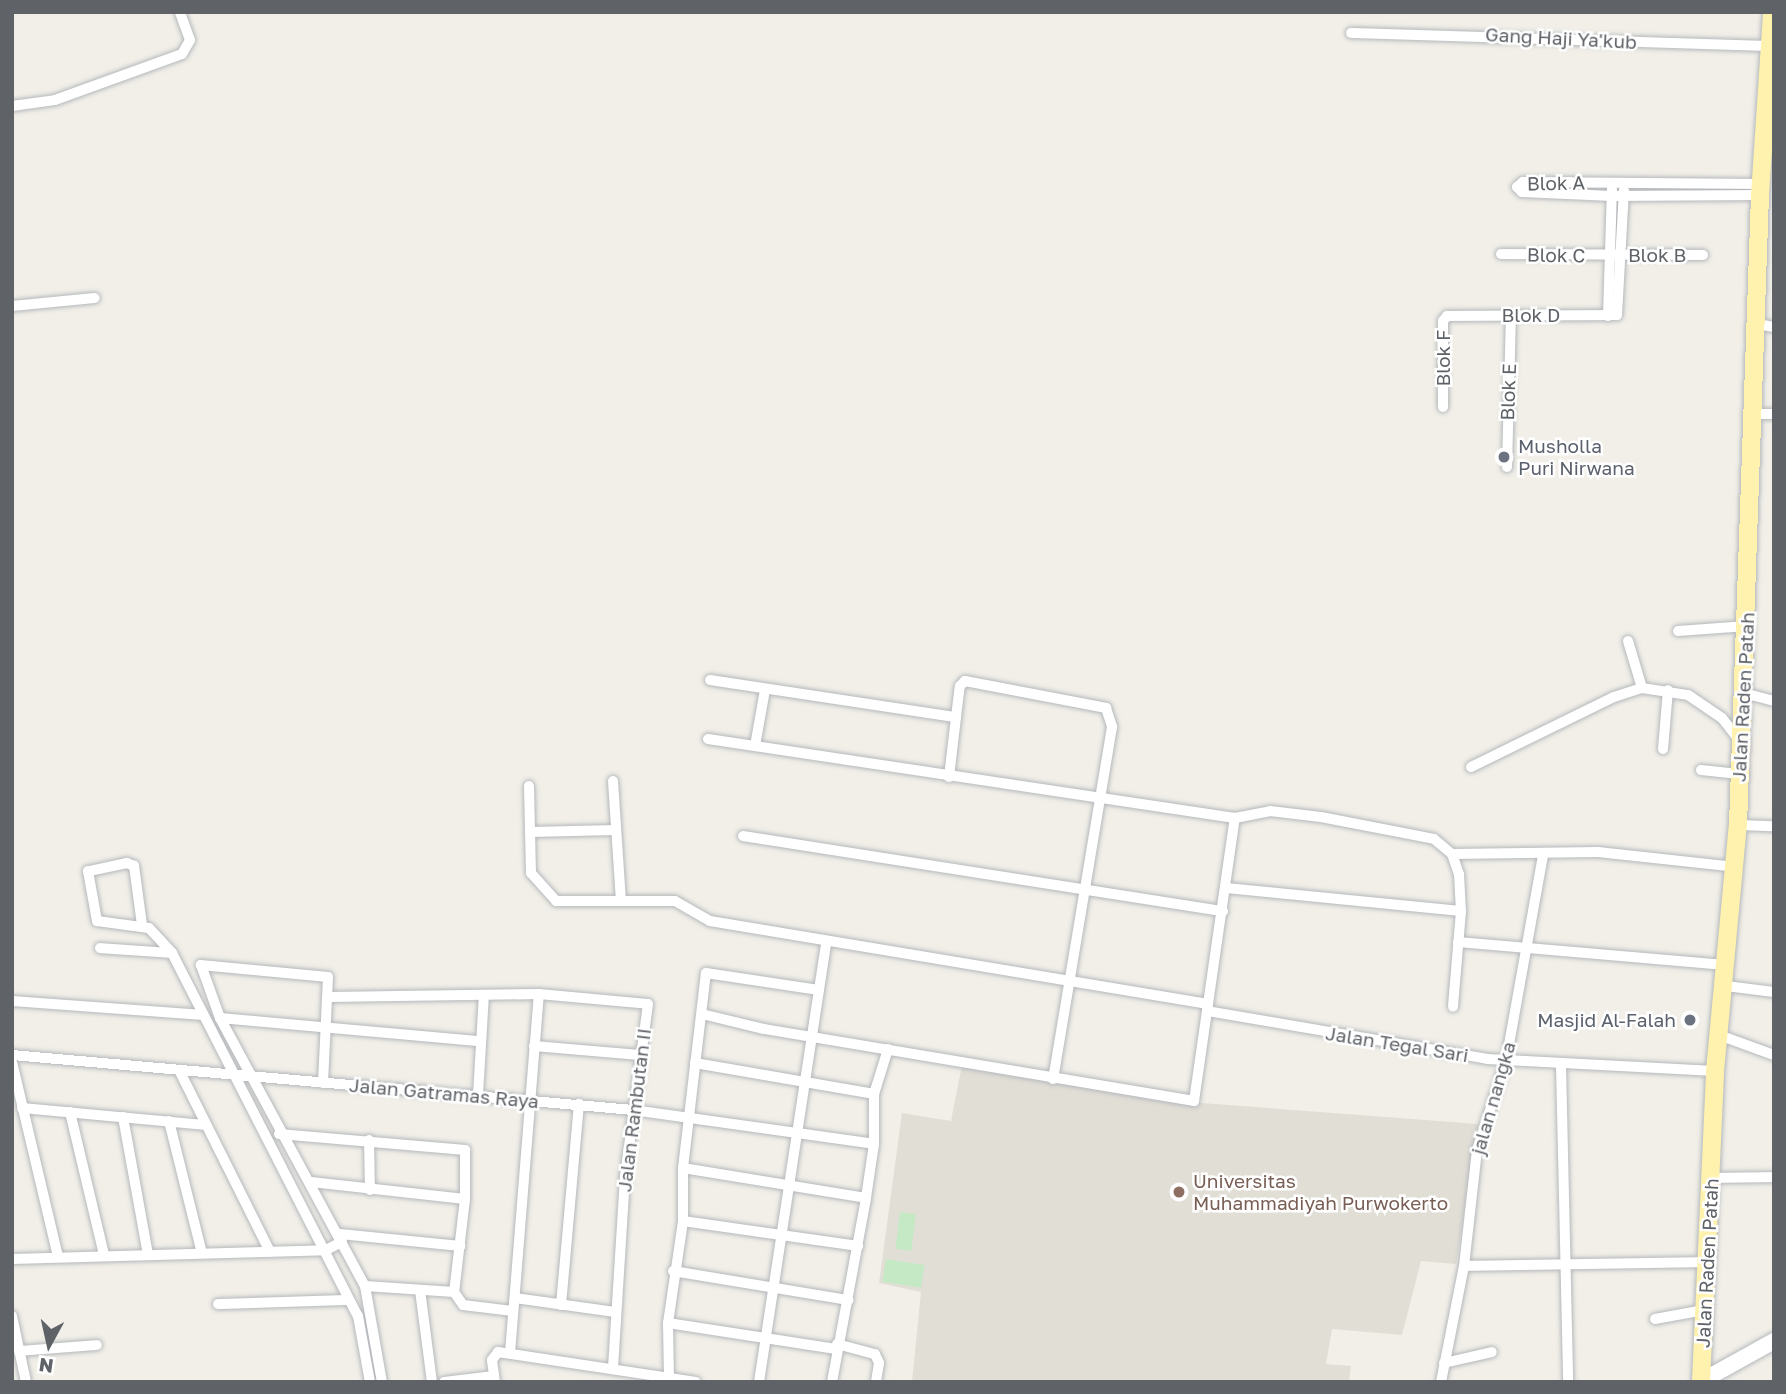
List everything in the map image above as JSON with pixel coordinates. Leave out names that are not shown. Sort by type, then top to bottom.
[{"type":"main road","name":"Jalan Raden Patah","points":[[1701,1382],[1715,1072],[1726,986],[1721,964],[1738,825],[1732,773],[1740,741],[1744,694],[1755,414],[1765,325],[1760,190],[1769,159],[1772,12]]},
{"type":"main road","points":[[1701,1382],[1774,1342]]},
{"type":"street","points":[[12,106],[55,100],[182,54],[190,40],[180,12]]},
{"type":"street","name":"Gang Haji Ya'kub","points":[[1351,33],[1771,46]]},
{"type":"street","name":"Blok A","points":[[1624,189],[1612,196],[1522,192],[1517,187],[1523,182],[1612,183],[1624,189],[1760,190]]},
{"type":"street","points":[[1612,183],[1616,255]]},
{"type":"street","points":[[1616,255],[1624,189]]},
{"type":"street","name":"Blok C","points":[[1501,254],[1616,255]]},
{"type":"street","name":"Blok B","points":[[1616,255],[1703,255]]},
{"type":"street","name":"Blok D","points":[[1453,314],[1608,316],[1616,255]]},
{"type":"street","points":[[12,306],[95,298]]},
{"type":"street","name":"Blok F","points":[[1443,407],[1443,321],[1453,314]]},
{"type":"street","name":"Blok E","points":[[1507,467],[1511,316]]},
{"type":"street","points":[[1755,414],[1774,414]]},
{"type":"street","points":[[1678,631],[1746,625]]},
{"type":"street","points":[[1628,641],[1642,688]]},
{"type":"street","points":[[710,680],[956,717]]},
{"type":"street","points":[[949,777],[960,686],[965,681],[1106,708],[1112,727],[1053,1079]]},
{"type":"street","points":[[1471,767],[1614,697],[1642,688],[1706,705],[1740,741]]},
{"type":"street","points":[[755,746],[765,690]]},
{"type":"street","points":[[1744,694],[1774,701]]},
{"type":"street","points":[[1663,749],[1666,696]]},
{"type":"street","points":[[708,739],[1234,818],[1270,811],[1321,817],[1434,839],[1452,854],[1459,874],[1461,912],[1453,1007]]},
{"type":"street","points":[[1702,770],[1732,773]]},
{"type":"street","points":[[613,781],[621,901]]},
{"type":"street","name":"Jalan Tegal Sari","points":[[529,786],[531,873],[556,901],[675,901],[710,921],[1506,1061],[1715,1072]]},
{"type":"street","points":[[702,1013],[812,1036],[1194,1101],[1223,911],[1234,818]]},
{"type":"street","points":[[1738,825],[1774,826]]},
{"type":"street","points":[[530,832],[617,830]]},
{"type":"street","points":[[743,836],[1223,911]]},
{"type":"street","points":[[1452,854],[1542,856],[1598,852],[1732,866]]},
{"type":"street","name":"jalan nangka","points":[[1441,1382],[1464,1266],[1479,1137],[1506,1061],[1542,856]]},
{"type":"street","points":[[142,925],[134,866],[127,863],[88,871],[97,921],[142,925],[172,953],[358,1316],[370,1382]]},
{"type":"street","points":[[1226,888],[1461,912]]},
{"type":"street","points":[[759,1382],[827,942]]},
{"type":"street","points":[[1458,942],[1721,964]]},
{"type":"street","points":[[100,948],[172,953]]},
{"type":"street","points":[[323,1083],[328,978],[321,975],[205,963],[200,974],[220,1018],[279,1134],[311,1182],[365,1286],[382,1382]]},
{"type":"street","points":[[669,1377],[668,1323],[673,1271],[683,1221],[682,1167],[709,970],[819,990]]},
{"type":"street","points":[[1726,986],[1774,992]]},
{"type":"street","points":[[510,1353],[539,994]]},
{"type":"street","name":"Jalan Rambutan II","points":[[328,997],[539,994],[648,1004],[634,1110],[615,1312],[613,1369]]},
{"type":"street","points":[[478,1095],[484,995]]},
{"type":"street","points":[[12,1001],[203,1015]]},
{"type":"street","points":[[220,1018],[480,1041]]},
{"type":"street","points":[[1719,1035],[1774,1055]]},
{"type":"street","points":[[534,1046],[640,1055]]},
{"type":"street","points":[[832,1382],[836,1347],[849,1300],[874,1144],[874,1094],[888,1049]]},
{"type":"street","name":"Jalan Gatramas Raya","points":[[12,1055],[579,1104],[874,1144]]},
{"type":"street","points":[[12,1062],[58,1257]]},
{"type":"street","points":[[695,1063],[874,1094]]},
{"type":"street","points":[[1561,1065],[1562,1262],[1568,1382]]},
{"type":"street","points":[[179,1070],[204,1125],[271,1252]]},
{"type":"street","points":[[561,1305],[579,1104]]},
{"type":"street","points":[[22,1108],[204,1125]]},
{"type":"street","points":[[70,1112],[104,1255]]},
{"type":"street","points":[[123,1117],[148,1254]]},
{"type":"street","points":[[169,1121],[202,1254]]},
{"type":"street","points":[[279,1134],[461,1147],[466,1154],[465,1199],[454,1292],[463,1305],[513,1311]]},
{"type":"street","points":[[369,1140],[370,1190]]},
{"type":"street","points":[[682,1167],[866,1198]]},
{"type":"street","points":[[1712,1178],[1774,1177]]},
{"type":"street","points":[[311,1182],[465,1199]]},
{"type":"street","points":[[683,1221],[858,1246]]},
{"type":"street","points":[[12,1259],[326,1250],[341,1238],[460,1245]]},
{"type":"street","points":[[1464,1266],[1562,1262],[1707,1262]]},
{"type":"street","points":[[673,1271],[849,1300]]},
{"type":"street","points":[[365,1286],[454,1292]]},
{"type":"street","points":[[420,1290],[432,1382]]},
{"type":"street","points":[[515,1298],[615,1312]]},
{"type":"street","points":[[218,1304],[348,1300]]},
{"type":"street","points":[[1655,1319],[1704,1311]]},
{"type":"street","points":[[12,1316],[26,1382]]},
{"type":"street","points":[[668,1323],[875,1354],[879,1363],[876,1382]]},
{"type":"street","points":[[19,1351],[97,1345]]},
{"type":"street","points":[[1444,1363],[1492,1352]]},
{"type":"street","points":[[444,1382],[495,1379],[493,1355],[510,1353],[613,1369],[649,1378],[669,1377],[696,1382]]},
{"type":"shaded area","name":"Universitas Muhammadiyah Purwokerto","points":[[962,1065],[1202,1103],[1478,1124],[1456,1264],[1421,1261],[1402,1335],[1332,1329],[1326,1364],[1351,1366],[1349,1382],[912,1382],[921,1292],[879,1283],[902,1113],[951,1121]]},
{"type":"green space","points":[[900,1212],[916,1214],[911,1251],[895,1249]]},
{"type":"green space","points":[[886,1259],[925,1265],[921,1288],[882,1282]]},
{"type":"place","name":"Musholla Puri Nirwana","points":[[1504,457]]},
{"type":"place","name":"Masjid Al-Falah","points":[[1690,1020]]},
{"type":"place","name":"Universitas Muhammadiyah Purwokerto","points":[[1179,1192]]}]
